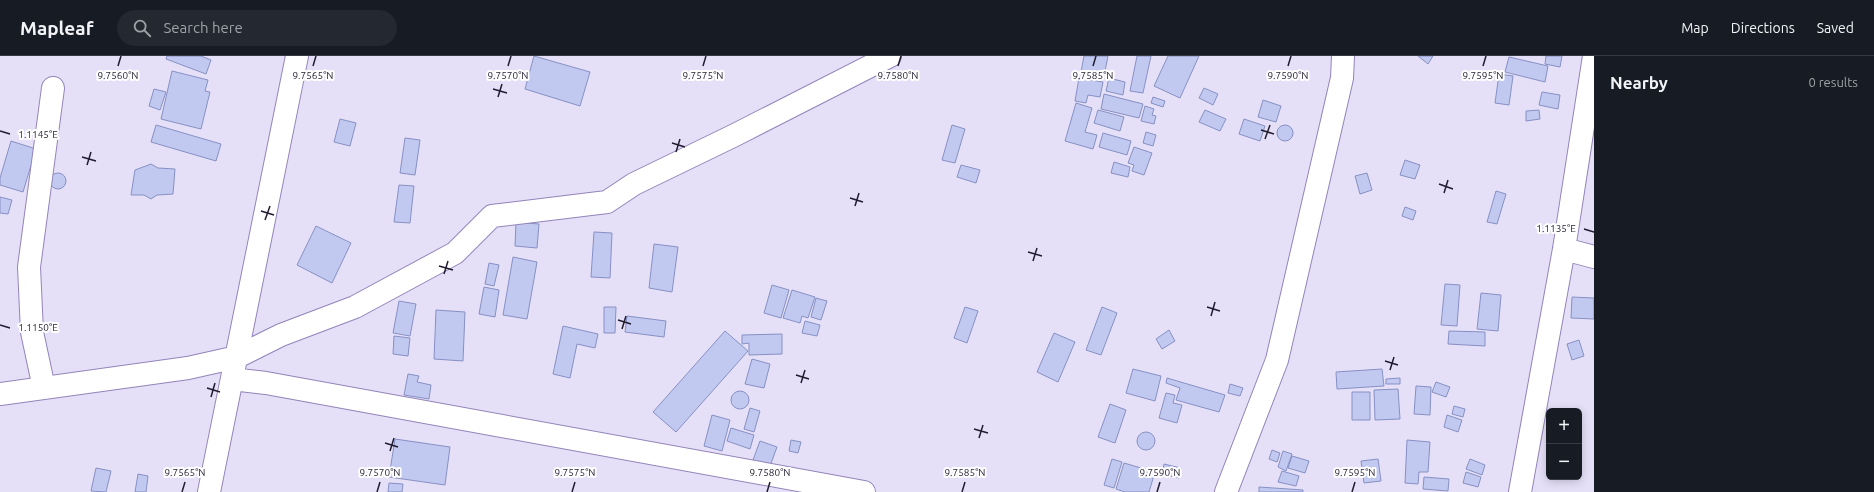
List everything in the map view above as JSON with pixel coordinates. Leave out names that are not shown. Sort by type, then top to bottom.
[{"type":"street","points":[[209,492],[297,56]]},
{"type":"street","points":[[0,394],[188,368],[236,356],[281,335],[355,306],[455,253],[492,216],[607,202],[634,184],[735,135],[890,56]]},
{"type":"street","points":[[1226,492],[1277,360],[1342,78],[1343,56]]},
{"type":"street","points":[[1520,492],[1564,249],[1594,56]]},
{"type":"street","points":[[44,388],[32,332],[29,267],[53,88]]},
{"type":"street","points":[[1564,249],[1594,257]]},
{"type":"street","points":[[232,379],[266,383],[864,492]]},
{"type":"building","points":[[167,56],[201,56],[211,60],[206,74],[166,59]]},
{"type":"building","points":[[534,56],[590,72],[580,106],[525,89]]},
{"type":"building","points":[[1084,56],[1108,56],[1104,76],[1081,72]]},
{"type":"building","points":[[1137,56],[1151,56],[1143,93],[1130,91]]},
{"type":"building","points":[[1168,56],[1199,56],[1180,98],[1154,86]]},
{"type":"building","points":[[1418,56],[1433,56],[1428,64]]},
{"type":"building","points":[[1546,56],[1562,56],[1560,67],[1545,64]]},
{"type":"building","points":[[1509,57],[1548,66],[1545,82],[1505,72]]},
{"type":"building","points":[[172,71],[208,80],[205,91],[210,92],[201,129],[161,119]]},
{"type":"building","points":[[1499,74],[1513,76],[1509,105],[1495,103]]},
{"type":"building","points":[[1079,78],[1103,82],[1100,97],[1088,95],[1086,103],[1075,101]]},
{"type":"building","points":[[1109,78],[1125,82],[1123,95],[1106,91]]},
{"type":"building","points":[[1204,88],[1218,94],[1213,105],[1199,98]]},
{"type":"building","points":[[154,89],[166,92],[160,110],[149,106]]},
{"type":"building","points":[[1542,92],[1560,95],[1558,109],[1539,105]]},
{"type":"building","points":[[1104,94],[1143,104],[1139,118],[1101,109]]},
{"type":"building","points":[[1153,97],[1165,101],[1163,107],[1151,103]]},
{"type":"building","points":[[1263,100],[1281,106],[1276,122],[1258,117]]},
{"type":"building","points":[[1076,103],[1092,108],[1085,132],[1097,135],[1093,149],[1065,141]]},
{"type":"building","points":[[1145,106],[1154,109],[1152,115],[1156,116],[1154,124],[1141,121]]},
{"type":"building","points":[[1098,110],[1124,117],[1120,131],[1094,123]]},
{"type":"building","points":[[1205,110],[1226,119],[1220,131],[1199,122]]},
{"type":"building","points":[[1539,110],[1540,119],[1526,121],[1526,111]]},
{"type":"building","points":[[340,119],[356,123],[350,146],[334,142]]},
{"type":"building","points":[[1244,119],[1265,126],[1260,141],[1239,134]]},
{"type":"building","points":[[156,125],[221,144],[216,161],[151,142]]},
{"type":"building","points":[[952,125],[965,129],[955,163],[942,160]]},
{"type":"building","points":[[1285,125],[1292,130],[1293,133],[1288,140],[1285,141],[1278,136],[1277,133],[1282,126]]},
{"type":"building","points":[[1146,132],[1156,135],[1153,146],[1143,143]]},
{"type":"building","points":[[1103,133],[1131,141],[1127,155],[1099,147]]},
{"type":"building","points":[[405,138],[420,140],[415,175],[400,173]]},
{"type":"building","points":[[11,141],[36,149],[23,192],[0,185],[0,178]]},
{"type":"building","points":[[1134,147],[1152,153],[1144,175],[1132,171],[1134,165],[1128,163]]},
{"type":"building","points":[[1405,160],[1420,165],[1415,179],[1400,175]]},
{"type":"building","points":[[1114,162],[1130,167],[1128,177],[1111,173]]},
{"type":"building","points":[[151,164],[158,168],[175,169],[173,194],[157,195],[151,199],[144,195],[131,195],[135,170]]},
{"type":"building","points":[[961,165],[980,170],[976,183],[957,177]]},
{"type":"building","points":[[58,173],[64,175],[66,181],[64,187],[58,189],[52,187],[50,181],[52,175]]},
{"type":"building","points":[[1367,173],[1372,190],[1360,194],[1355,176]]},
{"type":"building","points":[[399,185],[414,186],[410,223],[394,222]]},
{"type":"building","points":[[1496,191],[1506,194],[1497,224],[1487,222]]},
{"type":"building","points":[[0,197],[12,200],[8,214],[0,213]]},
{"type":"building","points":[[1405,207],[1416,211],[1413,220],[1402,216]]},
{"type":"building","points":[[516,222],[539,224],[537,248],[515,246]]},
{"type":"building","points":[[316,226],[351,243],[332,283],[297,265]]},
{"type":"building","points":[[594,232],[612,233],[610,278],[591,277]]},
{"type":"building","points":[[654,244],[678,247],[672,292],[649,288]]},
{"type":"building","points":[[513,257],[537,262],[527,319],[503,315]]},
{"type":"building","points":[[489,263],[499,265],[494,286],[485,284]]},
{"type":"building","points":[[1445,284],[1460,285],[1457,326],[1441,325]]},
{"type":"building","points":[[772,285],[789,290],[781,318],[764,313]]},
{"type":"building","points":[[484,287],[499,290],[495,317],[479,314]]},
{"type":"building","points":[[792,290],[815,297],[808,318],[802,316],[800,323],[783,318]]},
{"type":"building","points":[[1481,293],[1501,295],[1498,331],[1477,329]]},
{"type":"building","points":[[1572,297],[1594,298],[1594,319],[1571,318]]},
{"type":"building","points":[[816,298],[827,301],[821,320],[811,317]]},
{"type":"building","points":[[399,301],[416,304],[410,336],[393,333]]},
{"type":"building","points":[[604,307],[616,307],[615,333],[604,333]]},
{"type":"building","points":[[965,307],[978,311],[967,343],[954,338]]},
{"type":"building","points":[[1102,307],[1117,313],[1101,355],[1086,350]]},
{"type":"building","points":[[436,310],[465,312],[463,361],[434,359]]},
{"type":"building","points":[[627,316],[666,321],[664,337],[625,332]]},
{"type":"building","points":[[805,321],[820,325],[817,336],[802,333]]},
{"type":"building","points":[[563,326],[598,334],[595,348],[577,344],[570,378],[553,374]]},
{"type":"building","points":[[1169,330],[1175,341],[1162,349],[1156,339]]},
{"type":"building","points":[[725,331],[748,351],[676,432],[653,412]]},
{"type":"building","points":[[1449,331],[1485,332],[1485,346],[1448,344]]},
{"type":"building","points":[[1054,333],[1075,342],[1058,382],[1037,372]]},
{"type":"building","points":[[782,334],[782,354],[749,355],[749,343],[742,344],[742,335]]},
{"type":"building","points":[[394,336],[410,338],[408,356],[393,354]]},
{"type":"building","points":[[1579,340],[1584,356],[1572,360],[1567,344]]},
{"type":"building","points":[[752,359],[770,364],[764,388],[745,384]]},
{"type":"building","points":[[1133,369],[1161,376],[1155,401],[1126,393]]},
{"type":"building","points":[[1382,369],[1384,386],[1337,389],[1336,372]]},
{"type":"building","points":[[408,374],[419,376],[417,382],[431,385],[429,399],[404,395]]},
{"type":"building","points":[[1167,378],[1225,395],[1219,412],[1176,400],[1180,388],[1166,383]]},
{"type":"building","points":[[1400,378],[1400,384],[1386,384],[1386,379]]},
{"type":"building","points":[[1436,382],[1450,387],[1446,397],[1432,392]]},
{"type":"building","points":[[1230,384],[1243,388],[1240,396],[1228,393]]},
{"type":"building","points":[[1416,386],[1431,387],[1430,415],[1414,414]]},
{"type":"building","points":[[1398,389],[1400,419],[1375,420],[1374,390]]},
{"type":"building","points":[[740,391],[746,394],[749,400],[746,406],[740,409],[734,406],[731,400],[734,394]]},
{"type":"building","points":[[1352,392],[1370,392],[1370,420],[1352,420]]},
{"type":"building","points":[[1166,393],[1175,395],[1173,403],[1182,405],[1177,423],[1159,418]]},
{"type":"building","points":[[1110,404],[1126,410],[1115,443],[1098,437]]},
{"type":"building","points":[[1454,406],[1465,409],[1463,417],[1452,414]]},
{"type":"building","points":[[750,408],[760,411],[754,432],[744,429]]},
{"type":"building","points":[[712,415],[730,420],[722,451],[704,446]]},
{"type":"building","points":[[1447,415],[1462,420],[1458,432],[1444,427]]},
{"type":"building","points":[[731,428],[754,435],[750,449],[727,441]]},
{"type":"building","points":[[1146,432],[1150,433],[1154,437],[1154,445],[1150,449],[1146,450],[1142,449],[1138,445],[1137,441],[1138,437],[1142,433]]},
{"type":"building","points":[[395,439],[450,447],[445,485],[389,477]]},
{"type":"building","points":[[791,440],[801,442],[798,453],[789,451]]},
{"type":"building","points":[[1407,440],[1430,442],[1428,472],[1419,472],[1418,484],[1405,483]]},
{"type":"building","points":[[760,441],[777,447],[770,466],[753,460]]},
{"type":"building","points":[[1272,450],[1280,453],[1277,462],[1269,459]]},
{"type":"building","points":[[1283,451],[1292,454],[1286,471],[1278,467]]},
{"type":"building","points":[[1292,456],[1309,461],[1305,473],[1288,468]]},
{"type":"building","points":[[1112,459],[1122,462],[1114,488],[1104,485]]},
{"type":"building","points":[[1378,459],[1381,481],[1364,483],[1361,461]]},
{"type":"building","points":[[1470,459],[1485,465],[1482,475],[1466,469]]},
{"type":"building","points":[[1124,463],[1155,472],[1149,492],[1125,492],[1116,489]]},
{"type":"building","points":[[1164,464],[1181,468],[1179,478],[1162,474]]},
{"type":"building","points":[[96,468],[111,471],[106,492],[91,491]]},
{"type":"building","points":[[1282,471],[1299,476],[1296,486],[1278,482]]},
{"type":"building","points":[[1466,472],[1481,477],[1478,487],[1463,483]]},
{"type":"building","points":[[138,474],[148,476],[146,492],[135,492]]},
{"type":"building","points":[[1424,477],[1449,479],[1448,491],[1423,489]]},
{"type":"building","points":[[389,483],[403,484],[402,492],[388,492]]},
{"type":"building","points":[[1259,487],[1303,490],[1303,492],[1259,492]]}]
